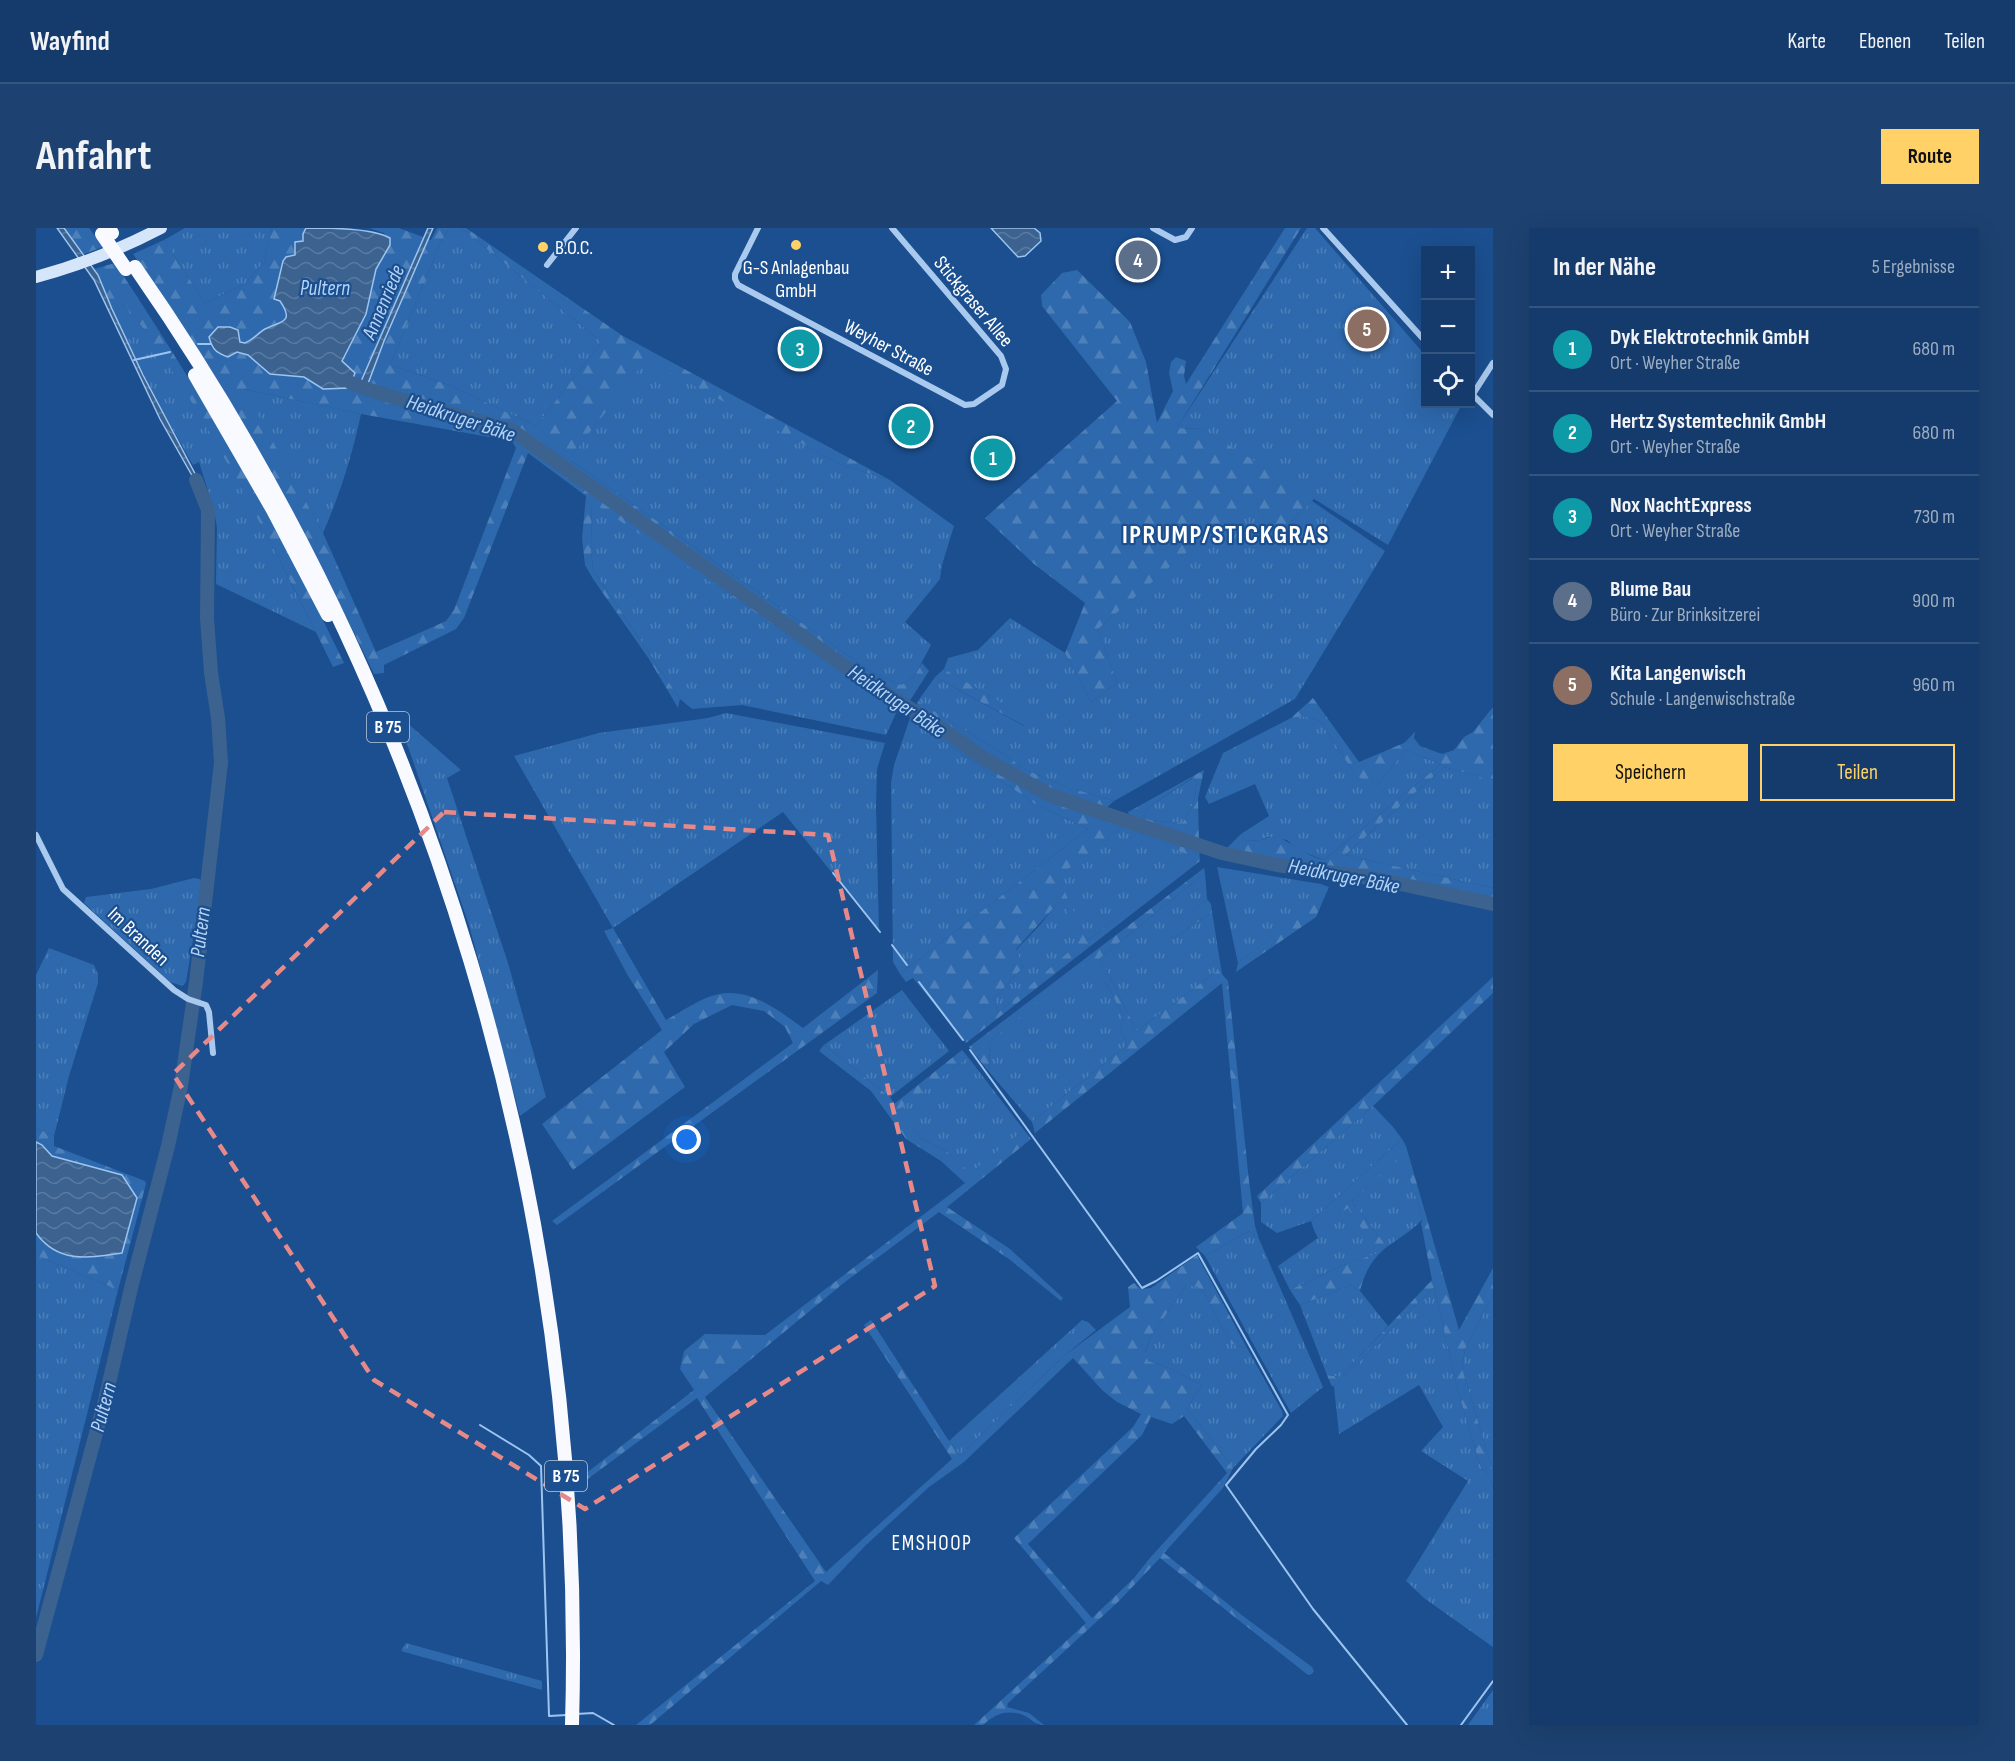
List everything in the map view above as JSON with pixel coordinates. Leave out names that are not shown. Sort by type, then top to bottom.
[{"type":"highway","name":"B 75","points":[[105,231],[192,369],[273,510],[332,623],[397,774],[457,947],[481,1030],[512,1155],[531,1252],[553,1419],[572,1725]]},
{"type":"highway","name":"B 75","points":[[564,1725],[569,1704]]},
{"type":"main road","points":[[36,277],[100,256],[160,228]]},
{"type":"street","points":[[548,265],[576,228]]},
{"type":"street","name":"Weyher Straße","points":[[758,228],[735,274],[738,285],[748,291],[965,405],[974,404],[1002,385],[1006,369]]},
{"type":"street","name":"Stickgraser Allee","points":[[892,228],[1001,356],[1006,369]]},
{"type":"street","points":[[1153,228],[1175,240],[1185,237],[1192,228]]},
{"type":"street","points":[[1323,228],[1421,338]]},
{"type":"street","points":[[1475,389],[1493,363]]},
{"type":"street","points":[[1475,396],[1493,415]]},
{"type":"street","name":"Im Branden","points":[[36,835],[63,889],[174,990],[208,1008],[213,1053]]},
{"type":"highlighted area","points":[[444,812],[828,835],[935,1286],[585,1509],[374,1380],[173,1074]]},
{"type":"green space","points":[[64,228],[89,228],[103,247],[84,254]]},
{"type":"green space","points":[[185,228],[272,228],[264,262],[245,284],[205,303],[164,240]]},
{"type":"green space","points":[[272,228],[306,228],[303,241],[295,243],[295,255],[286,257],[280,301],[286,311],[287,317],[284,322],[268,328],[245,343],[240,342],[239,338],[209,337],[211,347],[219,354],[237,352],[248,355],[270,374],[304,377],[324,389],[348,388],[342,361],[366,314],[376,269],[390,245],[384,233],[369,228],[399,228],[431,240],[437,228],[449,228],[440,244],[390,365],[449,385],[536,426],[602,342],[461,228],[466,228],[623,336],[890,480],[840,464],[646,360],[569,459],[870,671],[901,685],[914,677],[922,663],[929,671],[909,702],[858,674],[774,612],[719,576],[525,438],[524,440],[830,658],[902,705],[898,709],[592,502],[593,570],[680,699],[678,708],[649,659],[585,565],[582,538],[586,496],[528,453],[464,618],[456,629],[384,665],[384,673],[374,674],[268,466],[220,385],[133,254],[164,240],[205,303],[245,284],[264,262]],"holes":[[[244,389],[361,414],[512,441],[516,448],[454,610],[446,621],[376,652],[323,533]]]},
{"type":"green space","points":[[449,228],[461,228],[602,342],[536,426],[449,385],[390,365],[440,244]]},
{"type":"green space","points":[[1285,228],[1301,228],[1177,428],[1202,429],[1315,498],[1272,540],[1253,495],[1098,629],[1117,683],[1091,702],[1065,653],[1085,603],[1034,564],[985,518],[1117,401],[1042,306],[1041,295],[1062,273],[1077,270],[1130,322],[1146,362],[1157,423],[1173,391],[1169,373],[1171,362],[1176,357],[1186,361],[1184,376],[1186,384]]},
{"type":"green space","points":[[1307,228],[1315,228],[1421,350],[1421,408],[1460,408],[1388,545],[1202,429],[1177,428]]},
{"type":"green space","points":[[115,263],[207,409],[265,509],[344,663],[333,667],[239,484],[166,362],[124,303],[112,309],[94,269]]},
{"type":"green space","points":[[123,302],[179,379],[204,420],[251,504],[316,632],[216,584],[217,528],[214,510],[199,462],[193,465],[182,446],[112,309]]},
{"type":"green space","points":[[646,359],[840,464],[890,480],[954,526],[940,579],[905,622],[931,645],[914,677],[901,685],[870,671],[569,459]]},
{"type":"green space","points":[[243,389],[361,414],[345,475],[323,533]]},
{"type":"green space","points":[[1253,494],[1272,540],[1312,501],[1385,551],[1295,699],[1114,801],[1067,787],[1026,770],[918,701],[935,677],[1024,726],[1028,719],[944,669],[948,658],[978,650],[1010,618],[1065,653],[1091,702],[1117,683],[1098,629]]},
{"type":"green space","points":[[592,501],[898,709],[886,735],[742,705],[692,709],[680,699],[593,570]]},
{"type":"green space","points":[[944,669],[1029,719],[1025,726],[935,677]]},
{"type":"green space","points":[[1313,698],[1359,762],[1404,743],[1415,732],[1414,738],[1420,746],[1442,754],[1454,750],[1464,737],[1473,732],[1493,707],[1493,780],[1444,767],[1345,855],[1493,888],[1493,903],[1376,878],[1276,864],[1222,853],[1241,834],[1247,841],[1276,836],[1311,856],[1324,860],[1441,764],[1406,750],[1376,786],[1369,785],[1354,773],[1320,721],[1305,716],[1291,718]]},
{"type":"green space","points":[[918,701],[1026,770],[1067,787],[1114,801],[1102,812],[1050,795],[984,758],[916,710]]},
{"type":"green space","points":[[726,713],[885,743],[877,769],[879,931],[783,812],[613,928],[514,756],[599,733],[708,718]]},
{"type":"green space","points":[[915,713],[984,761],[1047,795],[1199,847],[1200,861],[966,1043],[913,978],[906,982],[900,974],[1088,829],[1035,804],[910,718]],"holes":[[[1124,826],[1193,857],[1087,941],[1058,877]],[[1062,899],[1078,944],[998,1013],[994,999],[1023,967],[1016,949]]]},
{"type":"green space","points":[[1305,716],[1320,721],[1354,773],[1376,786],[1406,750],[1441,764],[1324,860],[1298,850],[1287,840],[1268,837],[1247,841],[1241,834],[1269,816],[1255,784],[1209,804],[1205,797],[1223,753],[1291,718]]},
{"type":"green space","points":[[910,718],[1035,804],[1088,829],[900,974],[893,962],[891,783],[894,765]]},
{"type":"green space","points":[[405,721],[461,770],[447,778],[508,963],[546,1097],[520,1116],[469,925],[400,723]]},
{"type":"green space","points":[[1444,767],[1493,780],[1493,888],[1345,855]]},
{"type":"green space","points":[[1204,770],[1198,798],[1199,844],[1131,821],[1128,812]],"holes":[[[1192,778],[1196,779],[1193,802],[1182,823],[1149,820],[1143,816],[1150,806]]]},
{"type":"green space","points":[[1193,778],[1196,779],[1195,796],[1182,823],[1149,820],[1143,816],[1150,806]]},
{"type":"green space","points":[[1124,826],[1194,857],[1087,941],[1057,877]]},
{"type":"green space","points":[[1217,867],[1321,884],[1316,904],[1238,963]]},
{"type":"green space","points":[[1204,868],[1205,873],[1100,958],[1137,1031],[1221,968],[1222,974],[1228,981],[1249,1181],[1259,1239],[1249,1231],[1205,1256],[1196,1247],[1243,1213],[1222,983],[1035,1133],[1032,1122],[1127,1045],[1121,1031],[1123,1016],[1108,986],[1085,964],[989,1042],[990,1073],[969,1047]]},
{"type":"green space","points":[[1205,873],[1207,899],[1169,932],[1174,939],[1212,912],[1221,968],[1137,1031],[1100,958]]},
{"type":"green space","points":[[194,878],[200,879],[202,884],[186,982],[182,986],[170,982],[84,903],[86,897],[151,889]]},
{"type":"green space","points":[[1321,884],[1329,887],[1316,917],[1236,972],[1238,963],[1315,904]]},
{"type":"green space","points":[[1062,898],[1079,944],[998,1013],[994,999],[1023,967],[1016,950]]},
{"type":"green space","points":[[1207,899],[1211,904],[1212,912],[1174,939],[1168,932]]},
{"type":"green space","points":[[613,928],[666,1020],[706,998],[733,993],[758,999],[803,1028],[878,970],[877,993],[557,1225],[552,1221],[793,1043],[785,1027],[764,1011],[732,1005],[694,1024],[664,1052],[685,1087],[573,1170],[542,1124],[662,1030],[627,974],[604,931]]},
{"type":"green space","points":[[49,948],[94,965],[98,974],[98,983],[69,1076],[54,1136],[36,1128],[36,975]]},
{"type":"green space","points":[[1085,963],[1108,986],[1123,1016],[1121,1031],[1127,1045],[1032,1122],[990,1073],[989,1042]]},
{"type":"green space","points":[[1493,977],[1493,993],[1373,1106],[1261,1203],[1257,1196]]},
{"type":"green space","points":[[902,990],[949,1051],[890,1097],[824,1045]]},
{"type":"green space","points":[[824,1045],[890,1097],[894,1104],[962,1050],[968,1057],[898,1110],[920,1138],[946,1151],[970,1173],[1024,1130],[1031,1139],[947,1207],[1010,1249],[1063,1298],[1061,1301],[1009,1259],[939,1212],[845,1282],[705,1397],[826,1572],[952,1459],[864,1325],[871,1320],[960,1455],[1065,1355],[1130,1307],[1128,1287],[1134,1283],[1141,1289],[1151,1288],[1197,1255],[1247,1348],[1231,1344],[1205,1294],[1196,1286],[1186,1286],[1151,1336],[1145,1351],[1148,1361],[1172,1369],[1202,1385],[1187,1408],[1233,1468],[1223,1488],[1164,1553],[1312,1667],[1314,1671],[1312,1674],[1308,1675],[1160,1558],[1118,1602],[1008,1703],[1007,1707],[1029,1713],[1044,1725],[1011,1712],[996,1715],[983,1725],[974,1725],[1086,1623],[1014,1538],[1133,1427],[1141,1414],[1117,1402],[1102,1390],[1073,1358],[964,1462],[929,1487],[865,1546],[828,1585],[821,1581],[650,1725],[636,1725],[815,1581],[697,1398],[585,1481],[585,1474],[694,1390],[680,1369],[684,1351],[705,1334],[765,1335],[965,1183],[941,1161],[906,1139],[871,1091],[819,1051]],"holes":[[[1184,1416],[1227,1473],[1134,1578],[1092,1618],[1028,1544],[1142,1435],[1151,1417],[1172,1424]]]},
{"type":"green space","points":[[968,1057],[1024,1130],[970,1174],[946,1151],[920,1138],[897,1110]]},
{"type":"green space","points":[[1373,1106],[1402,1139],[1311,1221],[1277,1233],[1261,1222],[1261,1203]]},
{"type":"green space","points":[[36,1128],[54,1136],[54,1146],[145,1181],[118,1290],[36,1255],[36,1233],[44,1244],[122,1175],[52,1156],[36,1142]]},
{"type":"green space","points":[[1402,1139],[1406,1146],[1459,1330],[1493,1268],[1493,1295],[1465,1349],[1462,1368],[1493,1472],[1493,1487],[1488,1475],[1480,1465],[1458,1391],[1434,1287],[1334,1387],[1327,1375],[1340,1377],[1432,1280],[1421,1223],[1423,1218],[1402,1156],[1352,1201],[1387,1247],[1369,1267],[1360,1291],[1351,1285],[1300,1305],[1290,1290],[1341,1266],[1378,1253],[1348,1208],[1314,1230],[1311,1221]]},
{"type":"green space","points":[[1402,1155],[1423,1218],[1387,1247],[1352,1201]]},
{"type":"green space","points":[[1348,1207],[1379,1253],[1341,1266],[1290,1290],[1278,1266],[1318,1238],[1314,1230]]},
{"type":"green space","points":[[1249,1231],[1259,1239],[1323,1387],[1291,1413],[1205,1256]]},
{"type":"green space","points":[[36,1255],[118,1290],[36,1618]]},
{"type":"green space","points":[[1351,1285],[1360,1291],[1388,1326],[1340,1377],[1327,1375],[1300,1305]]},
{"type":"green space","points":[[1186,1286],[1196,1286],[1205,1294],[1231,1344],[1247,1348],[1282,1411],[1283,1416],[1233,1468],[1187,1408],[1202,1385],[1172,1369],[1148,1361],[1145,1352],[1151,1336]]},
{"type":"green space","points":[[1434,1287],[1458,1391],[1480,1465],[1488,1475],[1493,1487],[1493,1647],[1424,1598],[1406,1581],[1468,1481],[1421,1451],[1443,1427],[1419,1385],[1339,1434],[1334,1387]]},
{"type":"green space","points":[[1493,1295],[1493,1472],[1462,1368],[1465,1349]]},
{"type":"green space","points":[[1082,1320],[1088,1322],[1096,1330],[1065,1355],[960,1455],[949,1441]]},
{"type":"green space","points":[[406,1643],[542,1681],[542,1690],[401,1651]]},
{"type":"green space","points":[[1493,1690],[1493,1725],[1468,1725]]},
{"type":"water","points":[[57,228],[64,228],[98,275],[143,375],[201,485],[203,495],[160,419],[94,280]]},
{"type":"water","name":"Pultern","points":[[306,228],[362,230],[390,238],[390,245],[376,269],[366,314],[342,361],[355,373],[349,388],[323,389],[304,377],[270,374],[248,355],[237,352],[228,357],[220,354],[213,348],[209,337],[218,327],[230,327],[238,330],[240,342],[245,343],[265,329],[284,320],[286,314],[284,308],[280,301],[274,299],[283,261],[286,257],[295,255],[295,242],[303,241]]},
{"type":"water","points":[[428,228],[433,228],[384,341],[366,389],[359,386]]},
{"type":"water","points":[[991,228],[1034,228],[1040,233],[1041,241],[1025,256],[1018,257]]},
{"type":"water","points":[[36,1142],[52,1156],[122,1175],[137,1198],[122,1253],[86,1257],[64,1254],[54,1250],[36,1233]]},
{"type":"waterway","points":[[198,344],[211,344]]},
{"type":"waterway","points":[[134,360],[170,352]]},
{"type":"waterway","name":"Heidkruger Bäke","points":[[351,383],[391,397],[513,431],[857,675],[944,730],[983,758],[1050,795],[1222,853],[1277,865],[1377,879],[1493,904]]},
{"type":"waterway","name":"Pultern","points":[[36,1655],[105,1400],[168,1146],[181,1086],[196,982],[221,763],[207,618],[208,510],[196,480]]},
{"type":"waterway","points":[[833,873],[880,932]]},
{"type":"waterway","points":[[892,945],[907,965]]},
{"type":"waterway","points":[[919,982],[963,1040]]},
{"type":"waterway","points":[[970,1050],[1142,1288],[1198,1253],[1288,1415],[1226,1485],[1313,1609],[1407,1725]]},
{"type":"waterway","points":[[480,1425],[529,1455],[541,1466],[549,1716],[567,1715]]},
{"type":"waterway","points":[[1461,1725],[1493,1681]]},
{"type":"waterway","points":[[576,1714],[593,1713],[614,1725]]},
{"type":"place","name":"G-S Anlagenbau GmbH","points":[[796,245]]},
{"type":"place","name":"B.O.C.","points":[[543,247]]},
{"type":"place","name":"Blume Bau","points":[[1138,260]]},
{"type":"place","name":"Kita Langenwisch","points":[[1367,329]]},
{"type":"place","name":"Nox NachtExpress","points":[[800,349]]},
{"type":"place","name":"Hertz Systemtechnik GmbH","points":[[911,426]]},
{"type":"place","name":"Dyk Elektrotechnik GmbH","points":[[993,458]]},
{"type":"district","name":"IPRUMP/STICKGRAS","points":[[1226,534]]},
{"type":"district","name":"EMSHOOP","points":[[932,1543]]},
{"type":"water label","name":"Annenriede","points":[[383,302]]}]
